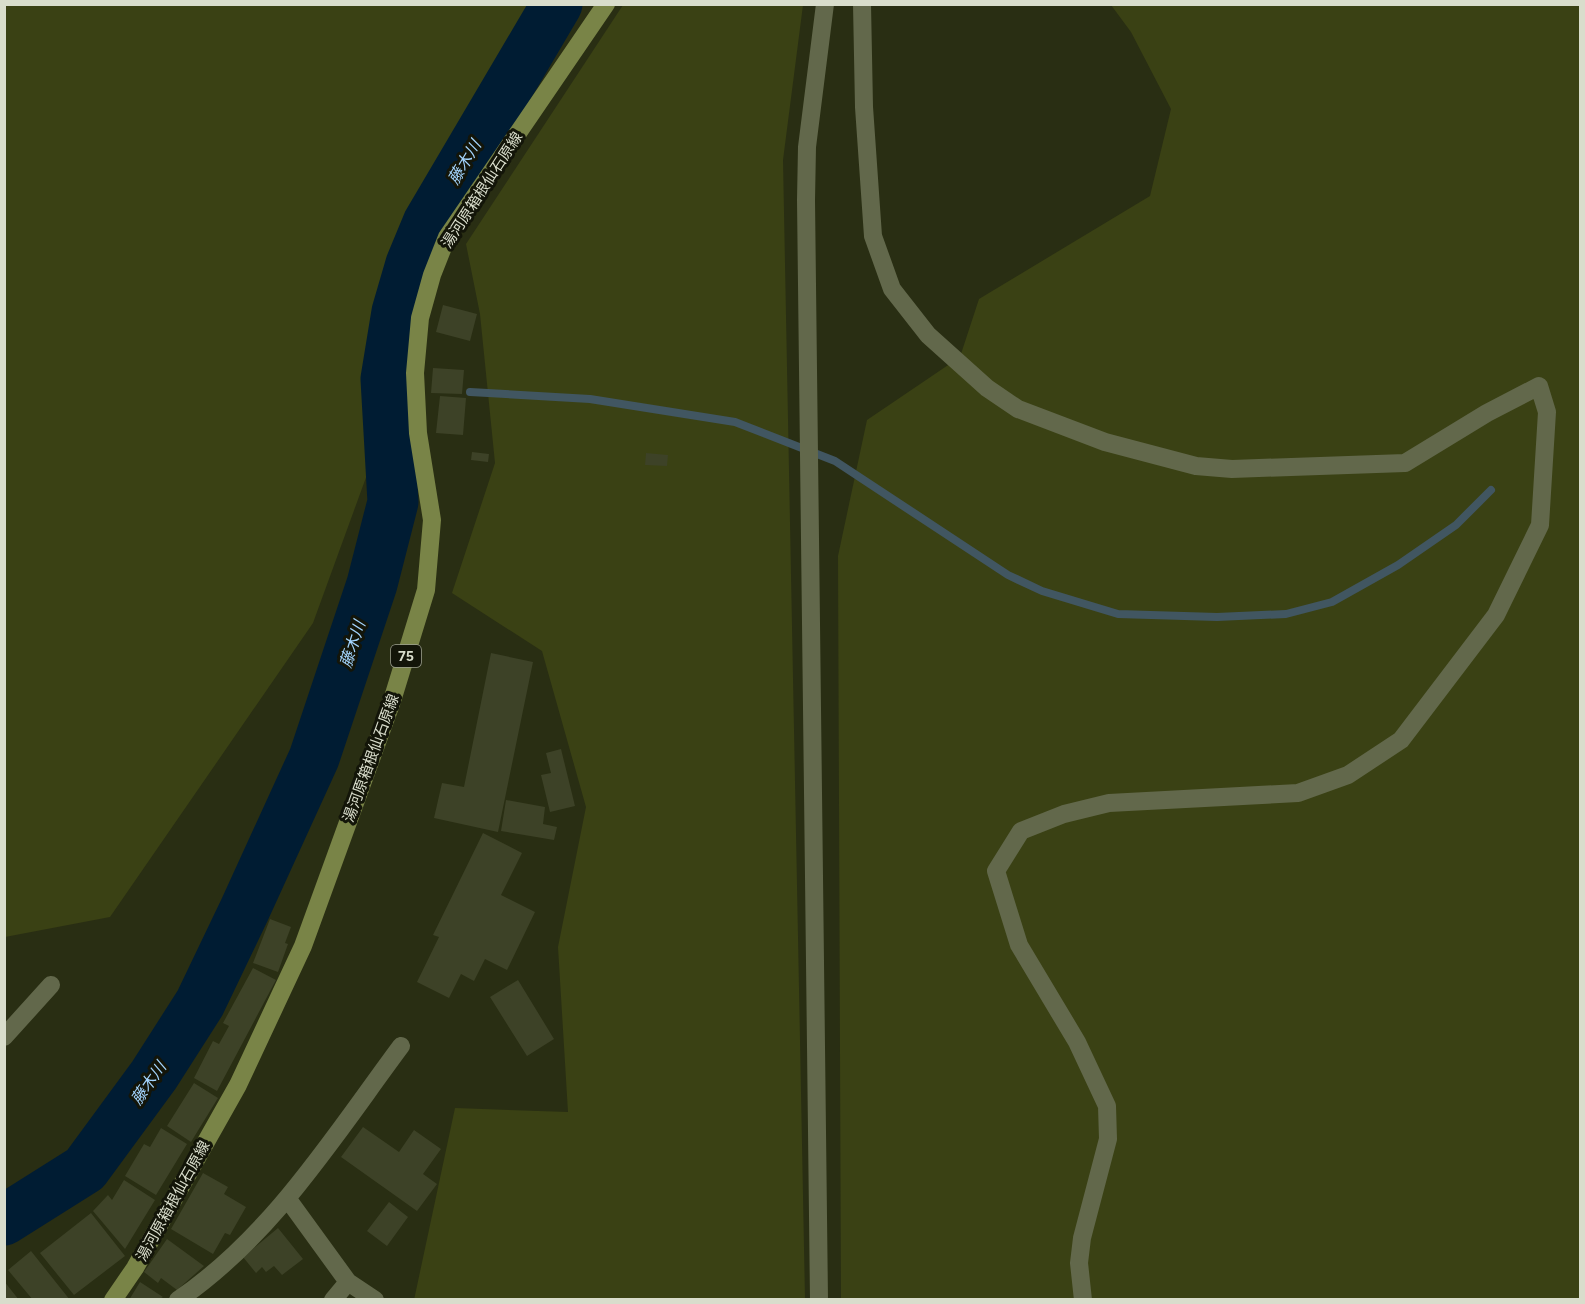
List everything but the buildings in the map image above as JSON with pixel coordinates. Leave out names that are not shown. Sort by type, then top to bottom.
[{"type":"main road","name":"湯河原箱根仙石原線","points":[[113,1299],[135,1268],[238,1085],[303,946],[394,693],[426,590],[432,520],[418,433],[415,373],[420,318],[432,275],[447,237],[606,4]]},
{"type":"street","points":[[819,1299],[806,200],[807,147],[825,4]]},
{"type":"street","points":[[862,4],[864,107],[873,236],[892,289],[928,335],[987,388],[1018,409],[1105,442],[1196,466],[1232,469],[1405,463],[1488,413],[1539,386],[1547,412],[1540,525],[1496,615],[1401,740],[1348,775],[1298,793],[1109,803],[1064,814],[1021,831],[996,871],[1019,945],[1077,1042],[1107,1106],[1108,1139],[1082,1238],[1079,1263],[1083,1299]]},
{"type":"street","points":[[4,1037],[51,985]]},
{"type":"street","points":[[178,1299],[225,1263],[287,1198],[401,1046]]},
{"type":"street","points":[[287,1198],[348,1282],[375,1299]]},
{"type":"street","points":[[333,1299],[348,1282]]},
{"type":"green space","points":[[5,4],[535,5],[417,218],[400,262],[377,370],[372,461],[313,623],[110,917],[5,937]]},
{"type":"green space","points":[[623,5],[803,5],[783,160],[805,1299],[414,1300],[455,1108],[568,1112],[558,947],[586,807],[542,651],[452,593],[495,463],[480,314],[466,244]]},
{"type":"green space","points":[[1111,5],[1580,5],[1580,1299],[841,1300],[838,556],[867,420],[960,357],[979,299],[1150,196],[1171,109],[1131,32]]},
{"type":"waterway","name":"藤木川","points":[[4,1220],[85,1169],[154,1075],[200,1003],[314,758],[372,584],[393,502],[386,379],[397,312],[411,264],[428,223],[557,4]]},
{"type":"waterway","points":[[387,394],[399,389]]},
{"type":"waterway","points":[[470,392],[590,399],[735,422],[835,461],[1008,575],[1042,591],[1118,614],[1217,617],[1286,614],[1332,602],[1398,565],[1456,525],[1491,490]]}]
